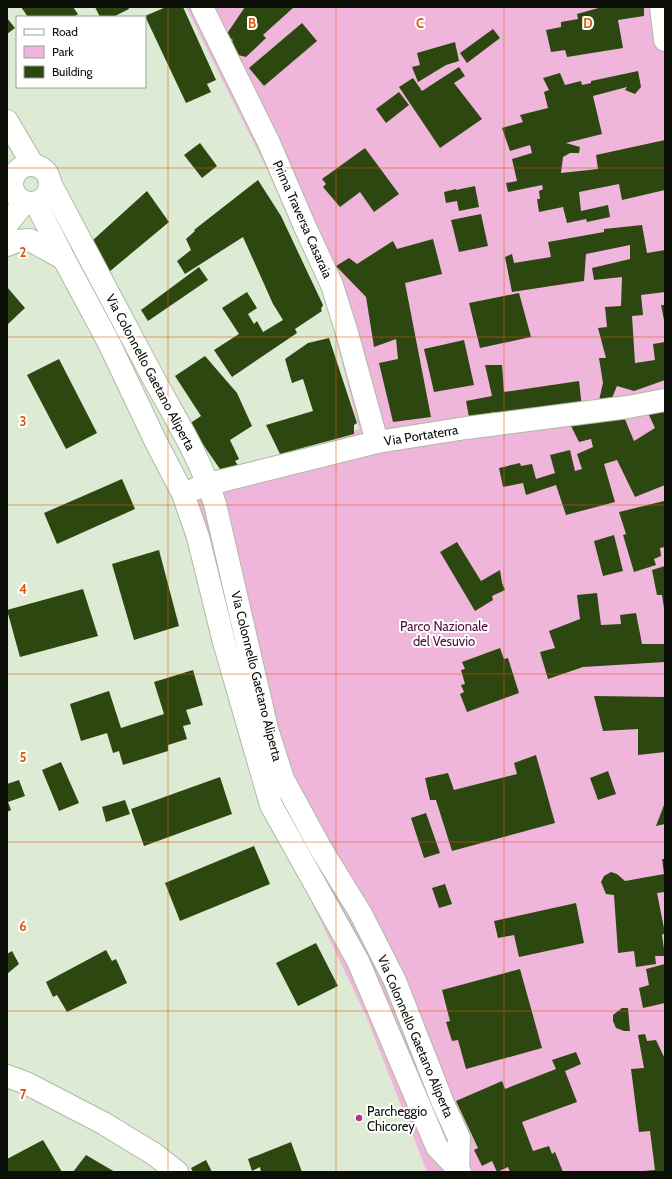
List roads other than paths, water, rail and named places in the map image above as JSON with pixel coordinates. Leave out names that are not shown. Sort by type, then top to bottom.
[{"type":"street","name":"Prima Traversa Casaraia","points":[[202,7],[269,143],[332,285],[377,442]]},
{"type":"street","points":[[661,7],[665,40]]},
{"type":"street","points":[[7,121],[33,165]]},
{"type":"street","points":[[7,224],[31,202],[46,195],[49,190],[50,183],[47,173],[38,166],[28,164],[17,169],[8,183],[19,200],[31,202]]},
{"type":"street","name":"Via Colonnello Gaetano Aliperta","points":[[50,183],[192,449],[209,484],[215,504],[267,729],[284,779],[321,849],[361,914],[395,981],[443,1103],[459,1138],[459,1171]]},
{"type":"street","name":"Via Colonnello Gaetano Aliperta","points":[[31,202],[64,259],[108,341],[156,442],[183,494],[198,537],[224,642],[271,805],[358,960],[437,1147],[459,1171]]},
{"type":"street","points":[[7,245],[17,241],[30,240],[64,259]]},
{"type":"street","name":"Via Portaterra","points":[[183,494],[209,484],[377,442],[466,428],[628,407],[665,400]]},
{"type":"street","points":[[7,1076],[26,1083],[103,1123],[154,1154],[177,1172]]},
{"type":"place","name":"Parcheggio Chicorey","points":[[359,1118]]},
{"type":"park label","name":"Parco Nazionale del Vesuvio","points":[[444,634]]}]
